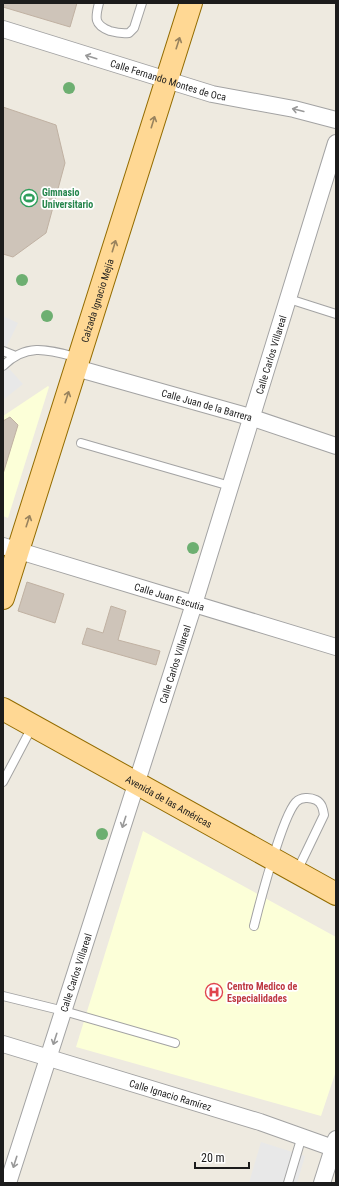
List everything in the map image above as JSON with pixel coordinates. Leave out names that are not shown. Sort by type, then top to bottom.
[{"type":"main road","name":"Calzada Ignacio Mejía","points":[[3,598],[11,548],[78,363],[191,3]]},
{"type":"main road","name":"Avenida de las Américas","points":[[3,709],[336,894]]},
{"type":"street","name":"Calle Fernando Montes de Oca","points":[[3,29],[212,94],[294,109],[336,120]]},
{"type":"street","name":"Calle Carlos Villareal","points":[[12,1182],[49,1058],[194,604],[250,417],[289,299],[336,143]]},
{"type":"street","name":"Calle Juan de la Barrera","points":[[78,363],[250,417],[336,446]]},
{"type":"street","name":"Calle Juan Escutia","points":[[11,548],[336,647]]},
{"type":"street","name":"Calle Ignacio Ramírez","points":[[3,1044],[335,1145]]},
{"type":"street","points":[[322,1183],[335,1145]]},
{"type":"lane","points":[[99,3],[96,14],[97,22],[101,28],[121,34],[129,34],[134,28],[142,3]]},
{"type":"lane","points":[[289,299],[336,314]]},
{"type":"lane","points":[[3,366],[14,355],[32,350],[46,349],[78,363]]},
{"type":"lane","points":[[3,351],[14,355]]},
{"type":"lane","points":[[81,443],[230,486]]},
{"type":"lane","points":[[3,782],[32,726]]},
{"type":"lane","points":[[254,926],[273,859],[294,805],[299,799],[305,798],[316,800],[323,807],[324,815],[297,872]]},
{"type":"lane","points":[[3,996],[64,1011],[175,1043]]},
{"type":"lane","points":[[288,1183],[302,1136]]},
{"type":"shaded area","points":[[3,316],[18,323],[3,354]]},
{"type":"shaded area","points":[[3,362],[23,384],[3,400]]},
{"type":"shaded area","points":[[48,386],[49,387],[8,518],[3,516],[3,416]]},
{"type":"shaded area","name":"Centro Medico de Especialidades","points":[[143,831],[336,937],[336,1071],[321,1116],[76,1047]]},
{"type":"shaded area","points":[[261,1142],[305,1156],[297,1183],[249,1183]]},
{"type":"building","points":[[3,3],[77,3],[70,27],[3,7]]},
{"type":"building","name":"Gimnasio Universitario","points":[[3,107],[56,125],[65,163],[46,233],[13,257],[3,254]]},
{"type":"building","points":[[10,417],[18,425],[3,474],[3,421]]},
{"type":"building","points":[[27,582],[64,594],[55,623],[18,611]]},
{"type":"building","points":[[111,606],[126,611],[118,640],[160,651],[156,665],[82,644],[87,628],[103,633]]},
{"type":"place","name":"Gimnasio Universitario","points":[[29,198]]},
{"type":"place","name":"Centro Medico de Especialidades","points":[[214,992]]}]
